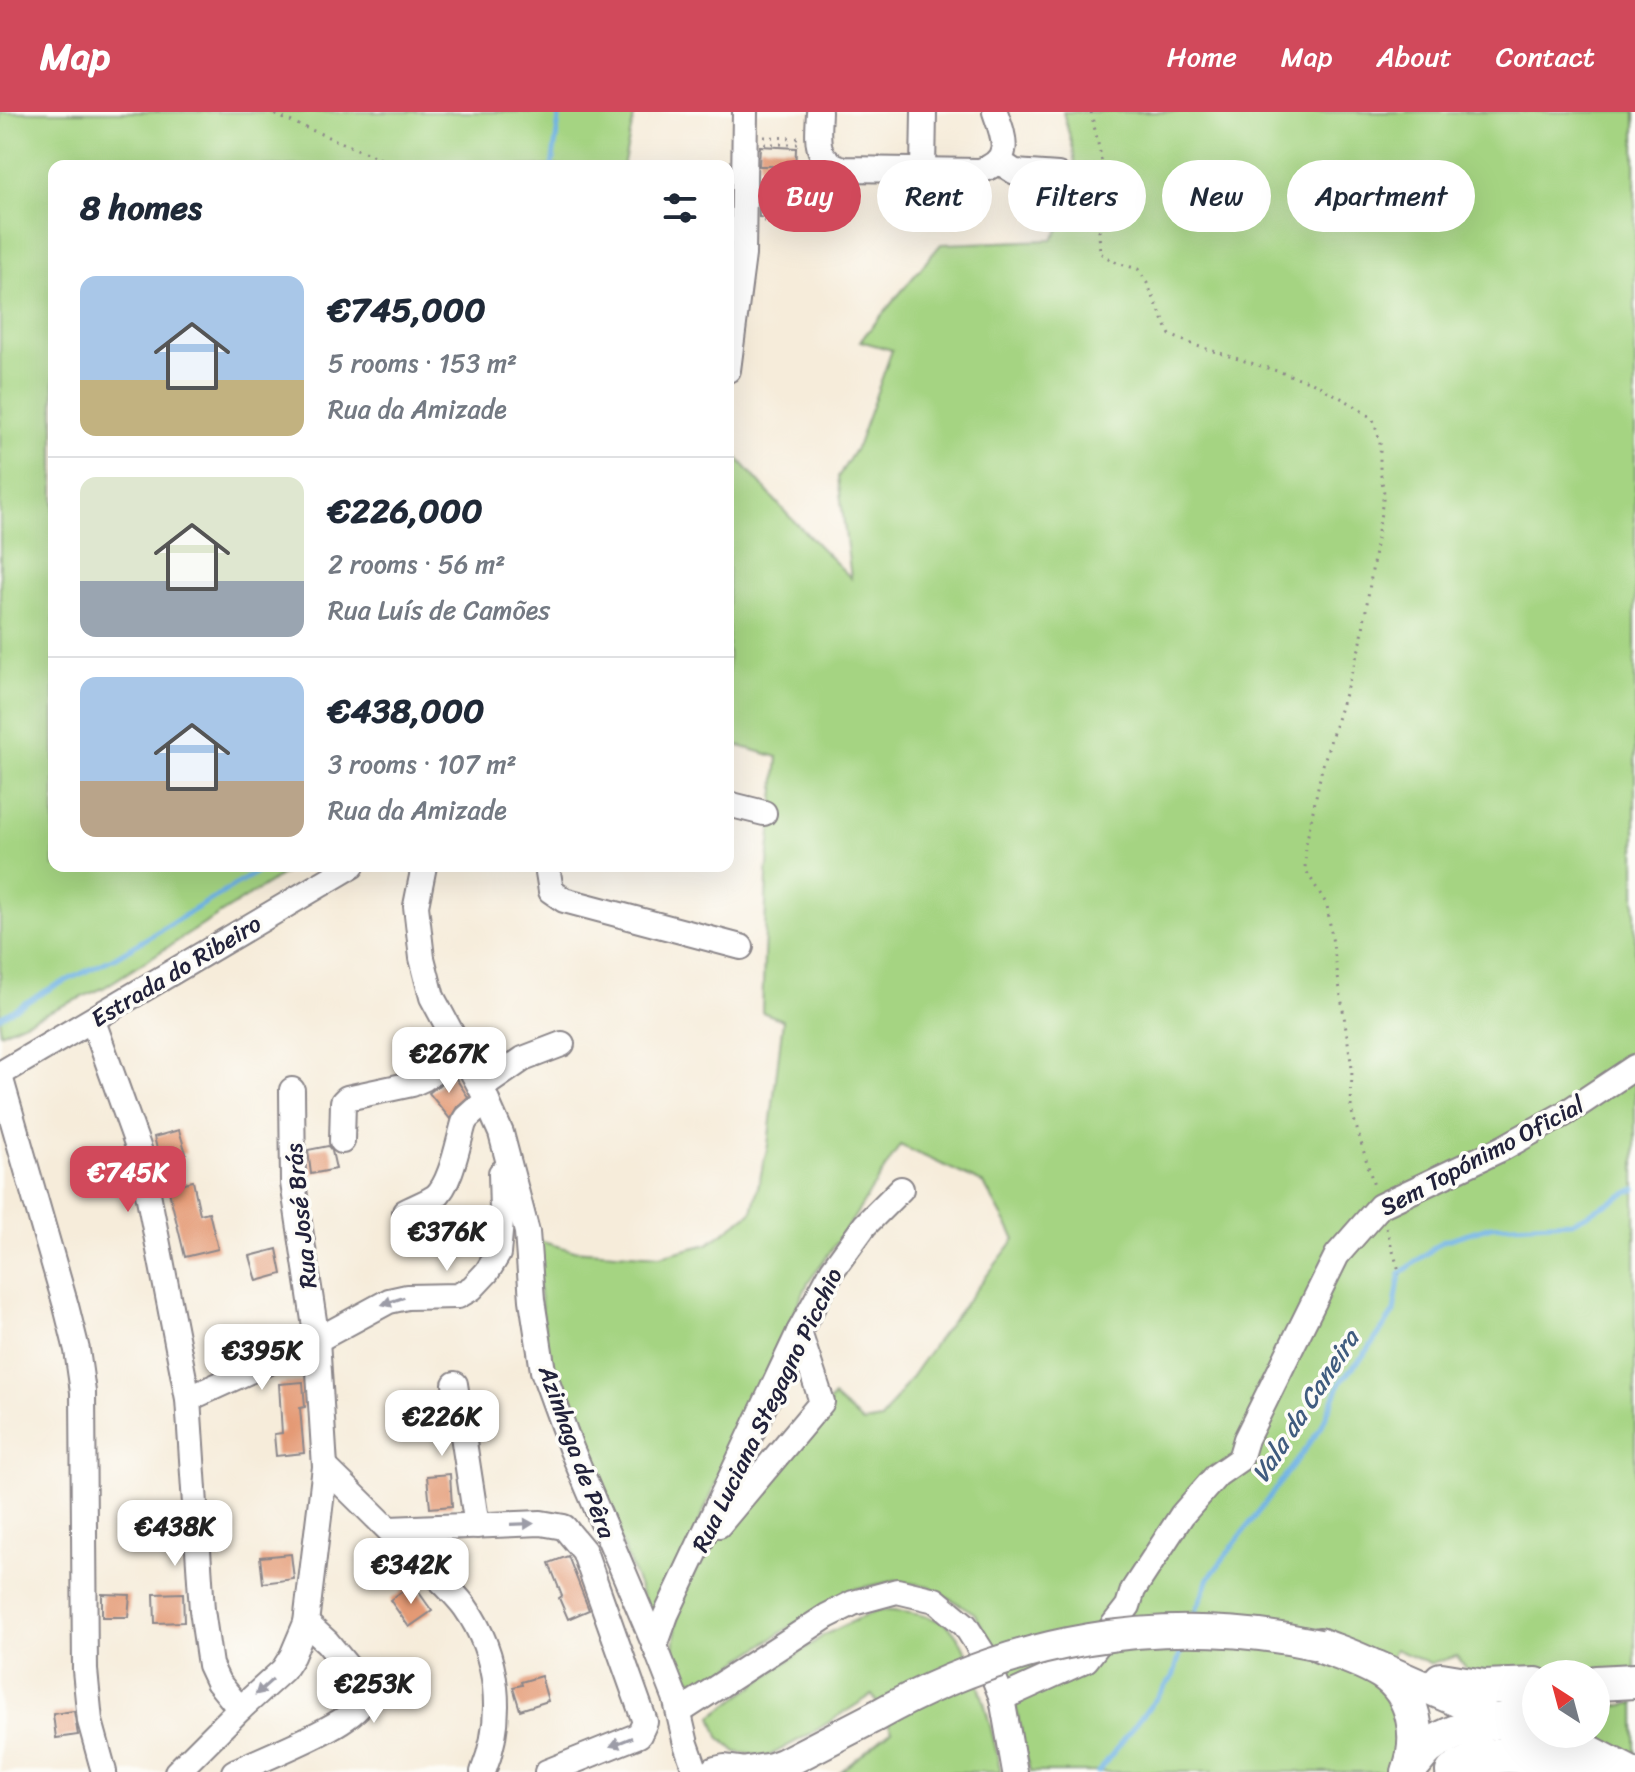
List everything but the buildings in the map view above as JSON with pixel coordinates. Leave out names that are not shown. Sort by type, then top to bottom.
[{"type":"highway","points":[[1319,1645],[1381,1672],[1398,1686],[1414,1721],[1416,1741],[1410,1769]]},
{"type":"highway","points":[[1441,1680],[1484,1687],[1522,1686]]},
{"type":"highway","points":[[1610,1682],[1635,1681]]},
{"type":"highway","points":[[1410,1769],[1427,1749],[1450,1734],[1522,1724]]},
{"type":"highway","points":[[1453,1772],[1478,1759],[1501,1755],[1534,1758],[1575,1772]]},
{"type":"main road","points":[[734,1771],[772,1768],[783,1764],[969,1671],[1039,1649],[1086,1639],[1161,1631],[1270,1636],[1389,1661],[1441,1680],[1522,1720]]},
{"type":"main road","points":[[1319,1645],[1522,1721]]},
{"type":"main road","points":[[801,1772],[874,1717]]},
{"type":"main road","points":[[1563,1748],[1596,1772]]},
{"type":"main road","points":[[1574,1748],[1618,1772]]},
{"type":"main road","points":[[1584,1748],[1631,1772]]},
{"type":"street","points":[[734,324],[743,255],[750,138],[745,112]]},
{"type":"street","points":[[819,112],[810,141],[823,157],[835,167],[877,169]]},
{"type":"street","points":[[923,160],[924,112]]},
{"type":"street","points":[[992,166],[998,161],[1004,145],[995,112]]},
{"type":"street","points":[[998,161],[1008,167]]},
{"type":"street","points":[[734,806],[764,813]]},
{"type":"street","name":"Estrada do Ribeiro","points":[[0,1075],[342,872]]},
{"type":"street","name":"Azinhaga de Pêra","points":[[423,872],[416,906],[422,958],[432,997],[484,1094],[501,1133],[527,1232],[532,1300],[543,1371],[571,1448],[655,1646],[696,1772]]},
{"type":"street","points":[[548,872],[551,891],[564,900],[741,947]]},
{"type":"street","points":[[93,1021],[140,1152],[188,1399],[202,1610],[210,1665],[218,1682],[240,1709]]},
{"type":"street","points":[[405,1212],[435,1197],[441,1189],[452,1166],[464,1123],[484,1094],[523,1059],[562,1044]]},
{"type":"street","points":[[342,1141],[343,1102],[347,1098],[412,1084],[425,1078],[460,1050]]},
{"type":"street","name":"Sem Topónimo Oficial","points":[[1002,1698],[1086,1660],[1128,1606],[1133,1590],[1182,1515],[1217,1475],[1240,1459],[1246,1439],[1337,1255],[1380,1206],[1503,1148],[1566,1113],[1635,1067]]},
{"type":"street","points":[[0,1075],[77,1350],[83,1392],[85,1670],[90,1721],[104,1772]]},
{"type":"street","name":"Rua José Brás","points":[[177,1772],[283,1670],[306,1623],[325,1467],[317,1340],[293,1183],[292,1090]]},
{"type":"street","points":[[188,1399],[317,1340],[389,1301],[407,1297],[458,1296],[472,1288],[498,1254],[502,1211],[501,1133]]},
{"type":"street","name":"Rua Luciana Stegagno Picchio","points":[[655,1646],[666,1615],[799,1332],[833,1269],[865,1225],[901,1189]]},
{"type":"street","points":[[696,1552],[822,1402],[799,1332]]},
{"type":"street","points":[[455,1384],[477,1526]]},
{"type":"street","points":[[325,1467],[466,1608],[488,1648],[496,1692],[496,1718],[483,1772]]},
{"type":"street","points":[[389,1529],[541,1523],[564,1527],[584,1551],[645,1722],[639,1735],[547,1772]]},
{"type":"street","points":[[679,1712],[827,1616],[853,1603],[897,1591],[935,1600],[965,1625],[986,1658],[1002,1698],[1015,1772]]},
{"type":"street","points":[[234,1772],[334,1725],[353,1712],[362,1700],[360,1682],[327,1642],[306,1623]]},
{"type":"street","points":[[1610,1698],[1635,1694]]},
{"type":"street","name":"Azinhaga de Pêra","points":[[679,1712],[711,1755],[734,1771]]},
{"type":"path","points":[[268,112],[384,160]]},
{"type":"path","points":[[1091,112],[1105,175],[1099,231],[1100,253],[1117,263],[1138,269],[1170,335],[1312,382],[1373,419],[1380,441],[1384,493],[1361,642],[1318,782],[1306,844],[1305,869],[1327,905],[1352,1068],[1351,1109],[1400,1274]]},
{"type":"path","points":[[750,138],[810,141]]},
{"type":"path","points":[[750,138],[761,144],[810,141]]},
{"type":"path","points":[[744,221],[800,221],[801,159]]},
{"type":"green space","points":[[0,112],[635,112],[624,160],[48,160],[48,872],[287,872],[103,988],[0,1033]]},
{"type":"green space","points":[[1063,112],[1635,112],[1635,1670],[1610,1671],[1610,1660],[1522,1660],[1522,1672],[1469,1672],[1457,1656],[1430,1664],[1395,1649],[1377,1686],[1389,1698],[1398,1730],[1395,1772],[1030,1772],[1014,1700],[992,1642],[974,1613],[929,1586],[895,1581],[854,1589],[715,1677],[697,1682],[680,1674],[674,1649],[678,1605],[702,1558],[804,1438],[833,1397],[863,1423],[881,1420],[1015,1239],[984,1184],[900,1145],[808,1283],[711,1494],[661,1615],[648,1610],[549,1361],[532,1239],[571,1250],[660,1256],[708,1244],[752,1212],[768,1145],[783,1020],[762,1012],[767,875],[778,757],[734,745],[734,454],[787,514],[851,578],[838,477],[858,445],[892,350],[860,341],[941,244],[1052,240],[1057,232],[1146,232],[1146,160],[1074,160]]},
{"type":"green space","points":[[877,1610],[928,1617],[944,1623],[954,1632],[964,1648],[981,1691],[1001,1772],[840,1772],[892,1730],[872,1695],[767,1757],[736,1752],[719,1737],[712,1716],[824,1635]]},
{"type":"green space","points":[[1635,1703],[1635,1763],[1608,1748],[1610,1707]]},
{"type":"waterway","points":[[553,160],[560,112]]},
{"type":"waterway","points":[[0,1017],[114,958],[257,872]]},
{"type":"waterway","name":"Vala da Caneira","points":[[1192,1621],[1209,1578],[1321,1428],[1341,1381],[1368,1350],[1394,1312],[1400,1274],[1443,1241],[1491,1226],[1572,1222],[1635,1189]]},
{"type":"waterway","name":"Vala da Caneira","points":[[1098,1772],[1173,1677],[1184,1642]]}]
